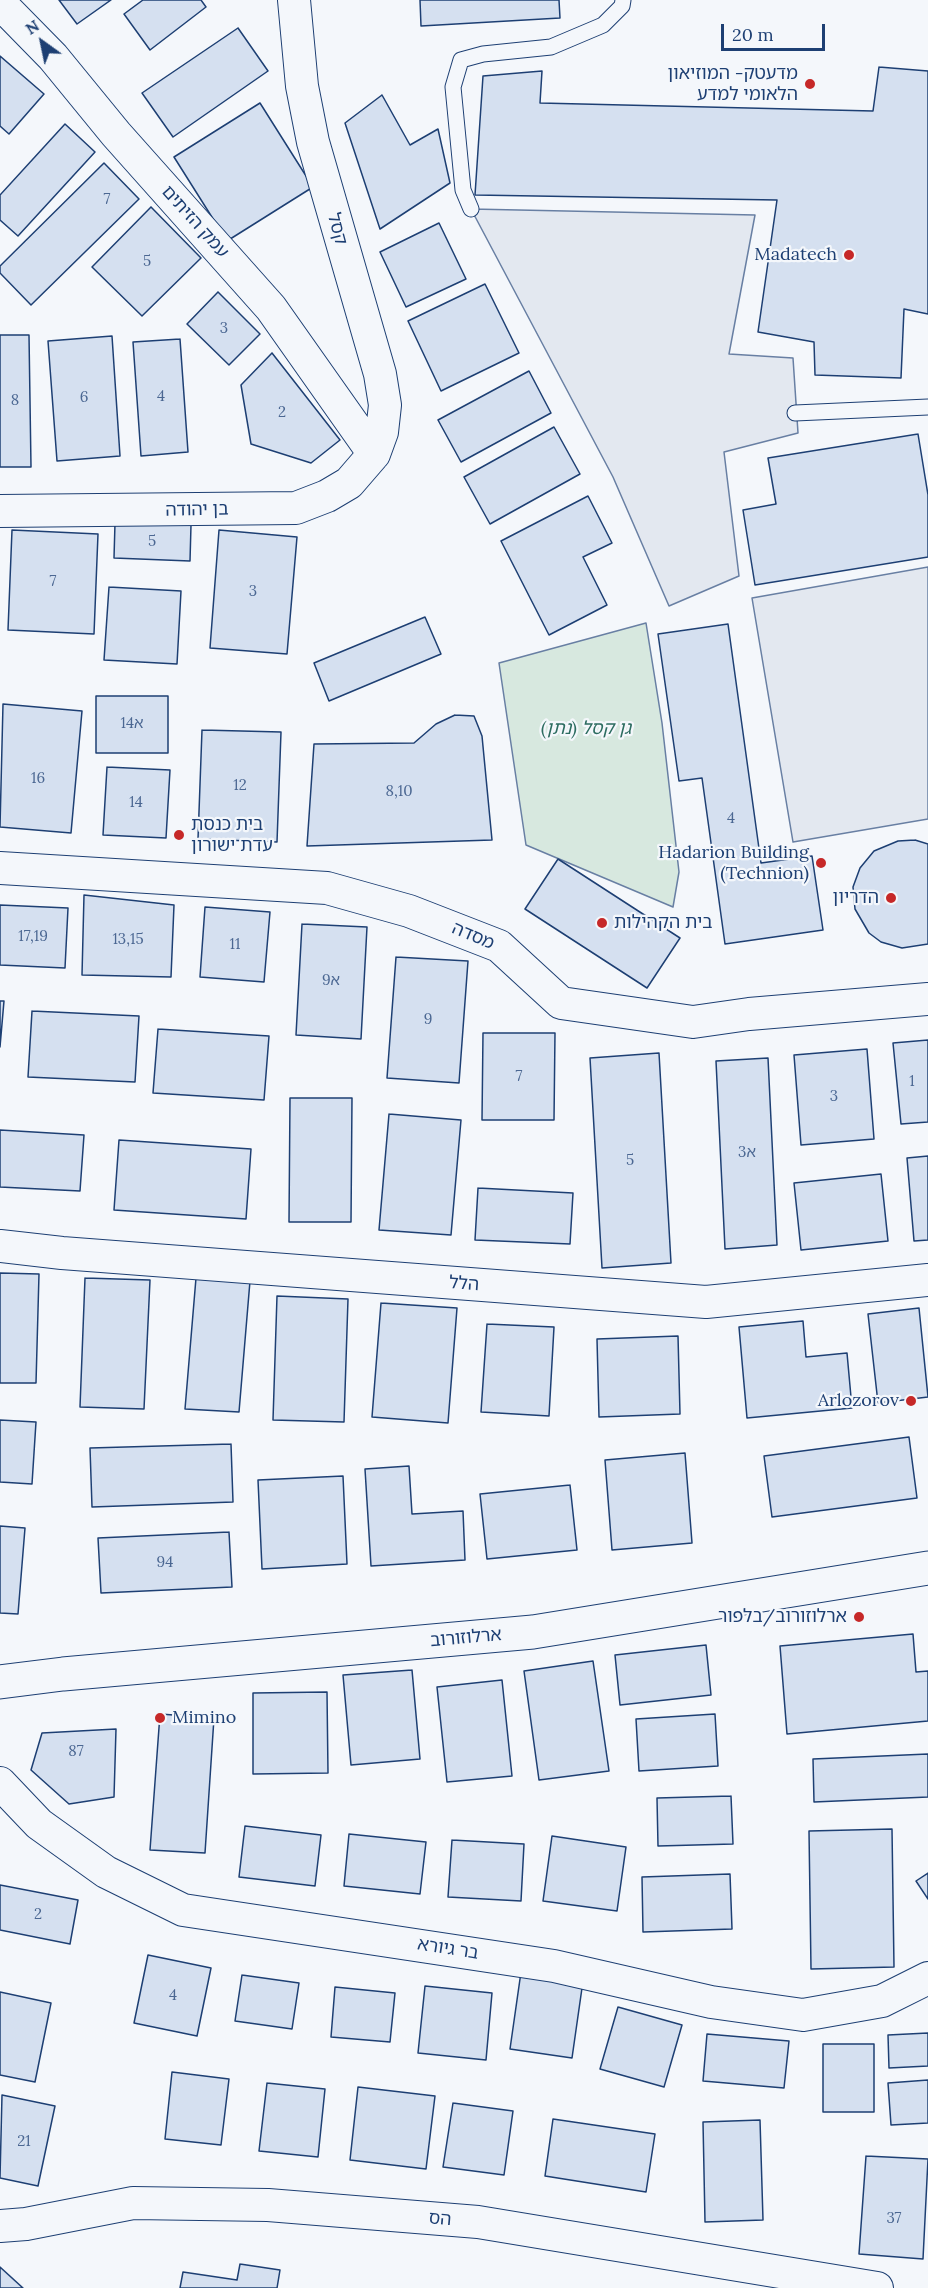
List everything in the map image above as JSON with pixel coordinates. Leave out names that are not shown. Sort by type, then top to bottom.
[{"type":"street","name":"קסל","points":[[294,0],[302,86],[313,142],[380,374],[385,405],[382,432],[374,454]]},
{"type":"street","name":"עמק הזיתים","points":[[0,3],[54,57],[116,134],[271,308],[374,454]]},
{"type":"street","name":"בן יהודה","points":[[0,511],[296,508],[327,496],[349,483],[374,454]]},
{"type":"street","name":"מסדה","points":[[0,868],[327,888],[409,911],[499,946],[561,1003],[693,1022],[749,1014],[928,999]]},
{"type":"street","name":"הלל","points":[[0,1246],[155,1261],[706,1302],[928,1280]]},
{"type":"street","name":"ארלוזורוב","points":[[0,1682],[63,1674],[533,1632],[928,1568]]},
{"type":"street","name":"בר גיורא","points":[[0,1783],[39,1824],[106,1872],[183,1910],[554,1966],[711,2002],[803,2016],[882,2001],[928,1978]]},
{"type":"street","name":"הס","points":[[0,2226],[26,2224],[133,2202],[268,2205],[478,2222],[877,2288]]},
{"type":"lane","points":[[471,209],[463,190],[453,87],[461,60],[483,54],[551,47],[603,25],[622,6],[623,0]]},
{"type":"lane","points":[[795,413],[928,407]]},
{"type":"green space","name":"גן קסל (נתן)","points":[[646,623],[662,723],[679,872],[673,907],[526,845],[499,663]]},
{"type":"shaded area","points":[[471,209],[755,215],[729,354],[793,358],[798,433],[724,452],[739,576],[669,606],[613,477]]},
{"type":"shaded area","points":[[928,567],[928,819],[793,842],[752,598]]},
{"type":"building","points":[[59,0],[111,0],[77,24]]},
{"type":"building","points":[[143,0],[201,0],[206,7],[150,50],[124,14]]},
{"type":"building","points":[[420,0],[559,0],[560,18],[421,26]]},
{"type":"building","points":[[238,28],[268,71],[173,137],[142,93]]},
{"type":"building","points":[[0,56],[44,94],[9,134],[0,126]]},
{"type":"building","name":"Madatech","points":[[879,67],[928,71],[928,314],[904,309],[901,378],[815,375],[814,342],[758,332],[777,200],[475,195],[483,76],[542,71],[540,103],[873,111]]},
{"type":"building","points":[[382,95],[410,145],[438,129],[450,183],[380,229],[345,123]]},
{"type":"building","points":[[260,103],[313,187],[227,241],[174,157]]},
{"type":"building","points":[[65,124],[95,152],[18,236],[0,220],[0,195]]},
{"type":"building","points":[[104,163],[139,199],[31,305],[0,273],[0,266]]},
{"type":"building","points":[[151,207],[201,258],[142,316],[92,267]]},
{"type":"building","points":[[439,223],[466,279],[406,307],[380,252]]},
{"type":"building","points":[[485,284],[519,353],[441,391],[408,321]]},
{"type":"building","points":[[218,292],[260,334],[229,365],[187,324]]},
{"type":"building","points":[[0,335],[29,335],[31,467],[0,467]]},
{"type":"building","points":[[112,336],[120,456],[57,461],[48,341]]},
{"type":"building","points":[[180,339],[188,452],[141,456],[133,342]]},
{"type":"building","points":[[272,353],[340,440],[311,463],[251,444],[241,385]]},
{"type":"building","points":[[529,371],[551,413],[461,462],[438,420]]},
{"type":"building","points":[[554,427],[580,474],[490,524],[464,477]]},
{"type":"building","points":[[918,434],[928,495],[928,557],[755,585],[743,510],[776,504],[768,458]]},
{"type":"building","points":[[588,496],[612,543],[583,557],[607,605],[549,635],[501,541]]},
{"type":"building","points":[[115,523],[191,525],[190,561],[114,558]]},
{"type":"building","points":[[12,530],[98,534],[94,634],[8,630]]},
{"type":"building","points":[[219,530],[297,537],[287,654],[210,648]]},
{"type":"building","points":[[109,587],[181,591],[177,664],[104,660]]},
{"type":"building","points":[[425,617],[441,654],[329,701],[314,663]]},
{"type":"building","points":[[728,624],[761,863],[812,856],[823,930],[725,944],[702,778],[679,781],[658,634]]},
{"type":"building","points":[[96,696],[168,696],[168,753],[96,753]]},
{"type":"building","points":[[3,704],[82,711],[71,833],[0,827]]},
{"type":"building","points":[[455,715],[474,716],[482,736],[492,840],[307,846],[314,744],[414,743],[436,724]]},
{"type":"building","points":[[202,730],[281,732],[277,842],[198,839]]},
{"type":"building","points":[[107,767],[170,770],[166,838],[103,835]]},
{"type":"building","name":"הדריון","points":[[915,840],[928,844],[928,944],[902,948],[881,942],[869,933],[855,909],[853,887],[860,868],[874,851],[898,841]]},
{"type":"building","name":"בית הקהילות","points":[[558,859],[680,938],[647,988],[525,909]]},
{"type":"building","points":[[84,895],[174,905],[171,977],[82,975]]},
{"type":"building","points":[[0,905],[68,908],[65,968],[0,965]]},
{"type":"building","points":[[205,907],[270,912],[264,982],[200,977]]},
{"type":"building","points":[[302,924],[367,927],[361,1039],[296,1035]]},
{"type":"building","points":[[396,957],[468,961],[459,1083],[387,1078]]},
{"type":"building","points":[[0,1001],[4,1001],[0,1047]]},
{"type":"building","points":[[32,1011],[139,1016],[135,1082],[28,1077]]},
{"type":"building","points":[[158,1029],[269,1036],[264,1100],[153,1093]]},
{"type":"building","points":[[483,1033],[555,1033],[554,1120],[482,1120]]},
{"type":"building","points":[[928,1040],[928,1122],[901,1124],[893,1043]]},
{"type":"building","points":[[867,1049],[874,1139],[801,1145],[794,1055]]},
{"type":"building","points":[[659,1053],[671,1263],[602,1268],[590,1058]]},
{"type":"building","points":[[768,1058],[777,1245],[725,1249],[716,1061]]},
{"type":"building","points":[[290,1098],[352,1098],[351,1222],[289,1222]]},
{"type":"building","points":[[389,1114],[461,1120],[451,1235],[379,1230]]},
{"type":"building","points":[[0,1130],[84,1135],[80,1191],[0,1187]]},
{"type":"building","points":[[119,1140],[251,1149],[246,1219],[114,1210]]},
{"type":"building","points":[[928,1156],[928,1240],[914,1241],[907,1158]]},
{"type":"building","points":[[881,1174],[888,1241],[801,1250],[794,1183]]},
{"type":"building","points":[[478,1188],[573,1193],[570,1244],[475,1240]]},
{"type":"building","points":[[0,1273],[39,1274],[36,1383],[0,1383]]},
{"type":"building","points":[[85,1278],[150,1280],[144,1409],[80,1407]]},
{"type":"building","points":[[196,1278],[250,1281],[239,1412],[185,1409]]},
{"type":"building","points":[[277,1296],[348,1299],[344,1422],[273,1420]]},
{"type":"building","points":[[381,1303],[457,1308],[448,1423],[372,1417]]},
{"type":"building","points":[[919,1308],[928,1397],[878,1403],[868,1314]]},
{"type":"building","points":[[803,1321],[806,1357],[847,1353],[852,1408],[747,1418],[739,1327]]},
{"type":"building","points":[[487,1324],[554,1327],[549,1416],[481,1412]]},
{"type":"building","points":[[678,1336],[680,1414],[599,1417],[597,1339]]},
{"type":"building","points":[[0,1420],[36,1422],[32,1484],[0,1482]]},
{"type":"building","points":[[909,1437],[917,1498],[772,1517],[764,1456]]},
{"type":"building","points":[[231,1444],[233,1502],[92,1507],[90,1448]]},
{"type":"building","points":[[685,1453],[692,1543],[612,1550],[605,1460]]},
{"type":"building","points":[[409,1466],[412,1514],[463,1511],[465,1560],[371,1566],[365,1469]]},
{"type":"building","points":[[343,1476],[347,1564],[262,1569],[258,1480]]},
{"type":"building","points":[[570,1485],[577,1550],[487,1559],[480,1494]]},
{"type":"building","points":[[0,1526],[25,1528],[18,1614],[0,1613]]},
{"type":"building","points":[[229,1532],[232,1587],[101,1593],[98,1538]]},
{"type":"building","points":[[913,1634],[916,1672],[928,1671],[928,1721],[787,1734],[780,1646]]},
{"type":"building","points":[[706,1645],[711,1695],[620,1705],[615,1655]]},
{"type":"building","points":[[593,1661],[609,1771],[539,1780],[524,1671]]},
{"type":"building","points":[[412,1670],[420,1759],[351,1765],[343,1675]]},
{"type":"building","points":[[502,1680],[512,1776],[447,1782],[437,1687]]},
{"type":"building","points":[[327,1692],[328,1773],[253,1774],[253,1693]]},
{"type":"building","points":[[160,1714],[214,1718],[205,1853],[150,1850]]},
{"type":"building","points":[[715,1714],[718,1766],[639,1771],[636,1719]]},
{"type":"building","points":[[116,1729],[114,1797],[69,1804],[31,1770],[42,1733]]},
{"type":"building","points":[[928,1754],[928,1797],[814,1802],[813,1759]]},
{"type":"building","points":[[731,1796],[733,1844],[658,1846],[657,1798]]},
{"type":"building","points":[[245,1826],[321,1835],[315,1886],[239,1877]]},
{"type":"building","points":[[892,1829],[894,1967],[811,1969],[809,1831]]},
{"type":"building","points":[[349,1834],[426,1842],[420,1894],[344,1886]]},
{"type":"building","points":[[552,1836],[626,1847],[617,1911],[543,1901]]},
{"type":"building","points":[[452,1840],[524,1844],[521,1901],[448,1897]]},
{"type":"building","points":[[928,1873],[928,1899],[916,1881]]},
{"type":"building","points":[[730,1874],[732,1929],[643,1932],[642,1877]]},
{"type":"building","points":[[0,1885],[78,1900],[70,1944],[0,1930]]},
{"type":"building","points":[[148,1955],[211,1968],[197,2036],[134,2023]]},
{"type":"building","points":[[521,1972],[583,1981],[572,2058],[510,2049]]},
{"type":"building","points":[[242,1975],[299,1983],[292,2029],[235,2021]]},
{"type":"building","points":[[425,1986],[492,1993],[486,2060],[418,2053]]},
{"type":"building","points":[[335,1987],[395,1993],[390,2042],[331,2037]]},
{"type":"building","points":[[0,1992],[51,2003],[35,2082],[0,2075]]},
{"type":"building","points":[[618,2007],[682,2025],[664,2087],[600,2069]]},
{"type":"building","points":[[928,2033],[928,2066],[889,2068],[888,2035]]},
{"type":"building","points":[[707,2034],[789,2041],[784,2088],[703,2081]]},
{"type":"building","points":[[823,2044],[874,2044],[874,2112],[823,2112]]},
{"type":"building","points":[[172,2072],[229,2079],[221,2145],[165,2139]]},
{"type":"building","points":[[928,2080],[928,2123],[891,2125],[888,2083]]},
{"type":"building","points":[[267,2083],[325,2089],[318,2157],[259,2151]]},
{"type":"building","points":[[358,2087],[435,2096],[426,2169],[350,2160]]},
{"type":"building","points":[[2,2095],[55,2106],[38,2186],[0,2178]]},
{"type":"building","points":[[453,2103],[513,2111],[504,2175],[443,2167]]},
{"type":"building","points":[[553,2119],[655,2134],[646,2192],[545,2176]]},
{"type":"building","points":[[760,2120],[763,2220],[705,2222],[703,2122]]},
{"type":"building","points":[[866,2156],[928,2159],[923,2259],[859,2254]]},
{"type":"building","points":[[240,2264],[280,2270],[277,2288],[180,2288],[183,2272],[237,2280]]},
{"type":"building","points":[[0,2267],[23,2288],[0,2288]]},
{"type":"place","name":"מדעטק- המוזיאון הלאומי למדע","points":[[810,84]]},
{"type":"place","name":"Madatech","points":[[849,255]]},
{"type":"place","name":"בית כנסת עדת ישורון","points":[[179,835]]},
{"type":"place","name":"Hadarion Building (Technion)","points":[[821,863]]},
{"type":"place","name":"הדריון","points":[[891,898]]},
{"type":"place","name":"בית הקהילות","points":[[602,923]]},
{"type":"place","name":"Arlozorov","points":[[911,1401]]},
{"type":"place","name":"ארלוזורוב/בלפור","points":[[859,1617]]},
{"type":"place","name":"Mimino","points":[[160,1718]]}]
